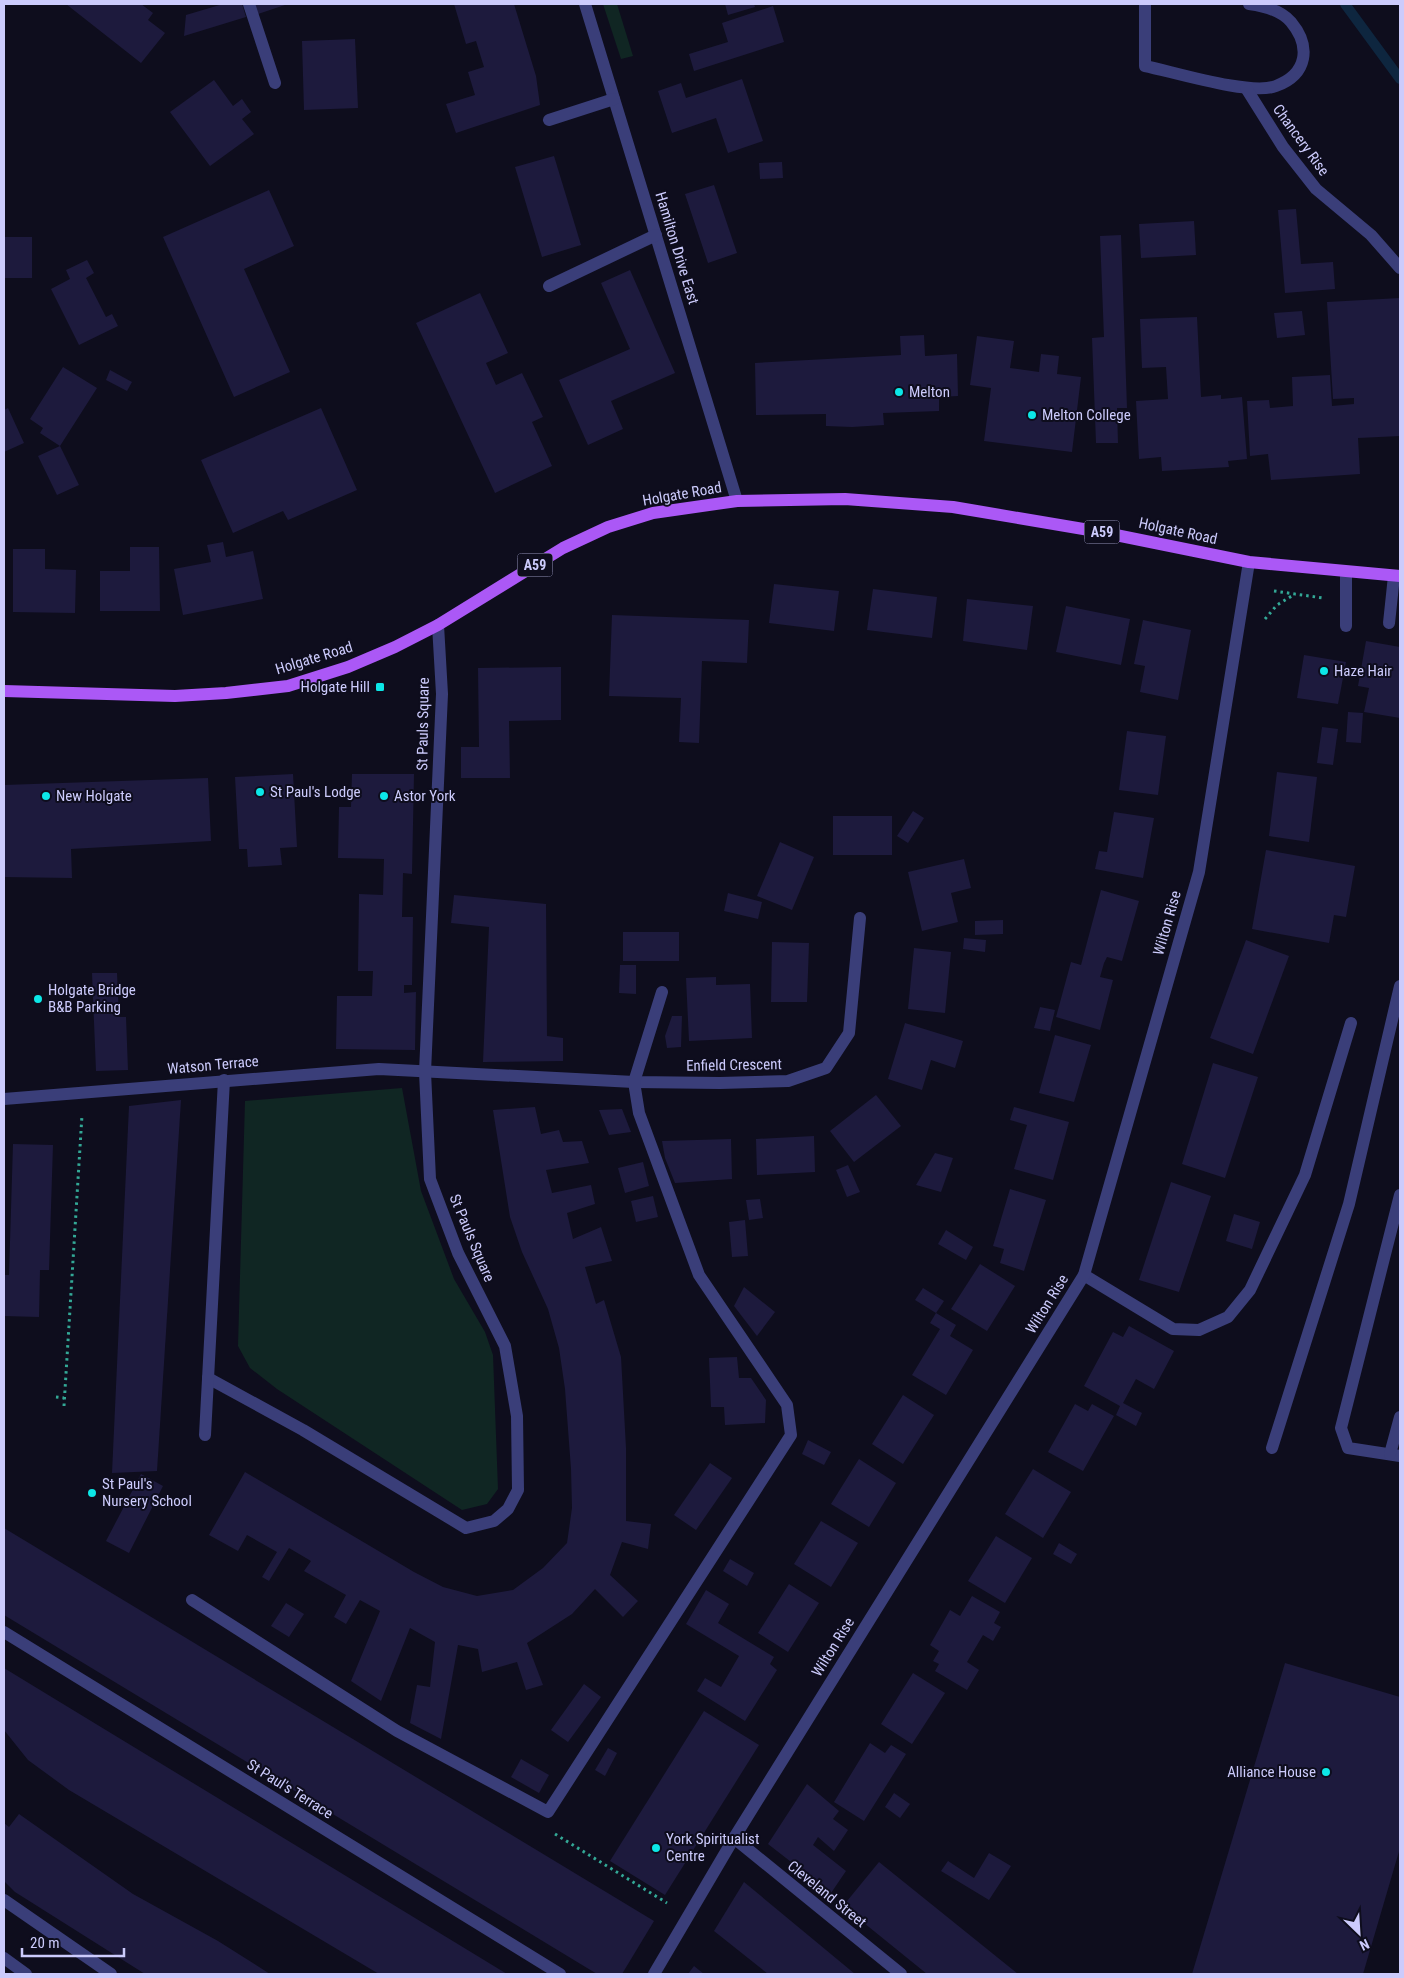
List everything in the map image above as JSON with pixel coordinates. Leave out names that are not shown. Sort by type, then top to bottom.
[{"type":"main road","name":"Holgate Road","points":[[4,691],[175,696],[226,693],[288,686],[348,667],[438,625],[563,548],[608,527],[653,513],[738,501],[845,499],[953,507],[1101,532],[1249,562],[1397,576]]},
{"type":"street","points":[[249,4],[275,83]]},
{"type":"street","name":"Hamilton Drive East","points":[[585,4],[738,501]]},
{"type":"street","points":[[1146,4],[1145,66],[1246,88],[1276,86],[1294,74],[1304,60],[1304,47],[1290,21],[1268,7],[1250,4]]},
{"type":"street","name":"Chancery Rise","points":[[1246,88],[1282,147],[1316,189],[1372,235],[1400,268]]},
{"type":"street","points":[[549,120],[614,99]]},
{"type":"street","points":[[549,286],[656,235]]},
{"type":"street","name":"Wilton Rise","points":[[654,1974],[734,1838],[1084,1275],[1199,872],[1247,587],[1249,562]]},
{"type":"street","points":[[1346,572],[1346,626]]},
{"type":"street","points":[[1389,623],[1397,576]]},
{"type":"street","name":"St Pauls Square","points":[[208,1378],[319,1439],[466,1528],[494,1521],[508,1509],[518,1490],[517,1416],[505,1346],[458,1253],[430,1179],[425,1072],[442,694],[438,625]]},
{"type":"street","name":"Enfield Crescent","points":[[425,1072],[634,1082],[720,1083],[788,1081],[826,1068],[849,1033],[860,918]]},
{"type":"street","points":[[1272,1448],[1349,1204],[1400,986]]},
{"type":"street","points":[[192,1600],[397,1731],[548,1812],[791,1435],[787,1405],[699,1276],[639,1113],[634,1082],[662,992]]},
{"type":"street","points":[[1084,1275],[1173,1329],[1199,1330],[1228,1317],[1250,1290],[1305,1175],[1351,1023]]},
{"type":"street","name":"Watson Terrace","points":[[4,1099],[379,1069],[425,1072]]},
{"type":"street","points":[[205,1435],[224,1080]]},
{"type":"street","points":[[1400,1196],[1341,1428],[1348,1448],[1395,1455],[1400,1417]]},
{"type":"street","name":"St Paul's Terrace","points":[[4,1632],[560,1974]]},
{"type":"street","name":"Cleveland Street","points":[[734,1838],[901,1974]]},
{"type":"street","points":[[4,1900],[111,1974]]},
{"type":"street","points":[[4,1958],[26,1974]]},
{"type":"path","points":[[1247,587],[1346,601]]},
{"type":"path","points":[[1238,637],[1260,640],[1265,618],[1277,606],[1295,594]]},
{"type":"path","points":[[64,1406],[84,1092]]},
{"type":"path","points":[[56,1397],[64,1398]]},
{"type":"path","points":[[548,1812],[550,1831],[688,1916]]},
{"type":"green space","points":[[603,4],[617,4],[633,56],[621,59]]},
{"type":"green space","points":[[402,1088],[421,1191],[454,1279],[485,1332],[493,1355],[498,1489],[487,1504],[462,1510],[277,1389],[250,1368],[238,1346],[245,1101]]},
{"type":"building","points":[[66,4],[141,4],[153,13],[148,20],[165,33],[141,63]]},
{"type":"building","points":[[223,4],[242,4],[246,17],[184,36],[186,15]]},
{"type":"building","points":[[255,4],[288,4],[258,14]]},
{"type":"building","points":[[454,4],[514,4],[536,76],[540,105],[456,133],[446,104],[475,95],[468,72],[484,67],[476,41],[466,44]]},
{"type":"building","points":[[725,4],[754,4],[755,7],[728,15]]},
{"type":"building","points":[[773,6],[784,42],[694,71],[689,54],[728,42],[722,23]]},
{"type":"building","points":[[355,39],[358,108],[304,110],[302,41]]},
{"type":"building","points":[[742,79],[763,141],[728,153],[716,118],[672,133],[658,91],[681,83],[686,98]]},
{"type":"building","points":[[214,80],[233,106],[242,99],[251,112],[242,119],[254,134],[210,166],[170,112]]},
{"type":"building","points":[[554,156],[581,245],[542,257],[515,167]]},
{"type":"building","points":[[782,162],[783,178],[760,179],[759,163]]},
{"type":"building","points":[[714,185],[737,253],[708,263],[685,194]]},
{"type":"building","points":[[269,190],[294,246],[244,269],[290,372],[234,397],[163,237]]},
{"type":"building","points":[[1296,209],[1301,264],[1333,262],[1335,289],[1285,293],[1278,210]]},
{"type":"building","points":[[1194,221],[1196,255],[1141,258],[1139,224]]},
{"type":"building","points":[[1121,235],[1127,408],[1117,408],[1118,443],[1096,443],[1092,338],[1104,337],[1100,236]]},
{"type":"building","points":[[4,237],[32,237],[32,278],[4,278]]},
{"type":"building","points":[[87,260],[94,273],[86,278],[106,317],[112,314],[118,326],[79,345],[51,289],[70,279],[66,270]]},
{"type":"building","points":[[630,270],[675,373],[611,401],[623,429],[588,445],[559,380],[630,349],[601,283]]},
{"type":"building","points":[[480,293],[508,353],[486,363],[496,385],[522,373],[543,417],[532,422],[552,466],[495,493],[416,323]]},
{"type":"building","points":[[1400,298],[1400,436],[1358,438],[1360,474],[1271,480],[1268,454],[1250,456],[1247,401],[1269,400],[1270,408],[1293,406],[1292,377],[1330,375],[1332,406],[1354,404],[1354,398],[1333,399],[1327,302]]},
{"type":"building","points":[[1302,311],[1305,335],[1277,338],[1274,313]]},
{"type":"building","points":[[1197,317],[1201,397],[1221,395],[1221,399],[1242,397],[1247,459],[1228,461],[1229,467],[1162,471],[1161,457],[1139,459],[1136,401],[1168,399],[1166,367],[1142,368],[1140,319]]},
{"type":"building","points":[[924,335],[925,356],[957,354],[958,396],[939,397],[939,411],[883,413],[884,425],[852,427],[826,426],[826,414],[756,415],[755,363],[901,355],[900,336]]},
{"type":"building","name":"Melton College","points":[[977,336],[1014,341],[1010,368],[1039,372],[1041,354],[1059,356],[1057,374],[1081,377],[1072,452],[984,441],[991,388],[970,385]]},
{"type":"building","points":[[63,367],[97,388],[60,446],[40,433],[43,428],[30,419]]},
{"type":"building","points":[[110,370],[132,382],[127,391],[106,380]]},
{"type":"building","points":[[8,408],[24,443],[4,452],[4,410]]},
{"type":"building","points":[[321,408],[357,490],[288,520],[283,511],[233,533],[201,460]]},
{"type":"building","points":[[60,446],[79,485],[57,495],[38,456]]},
{"type":"building","points":[[223,542],[226,557],[253,551],[263,599],[183,615],[174,569],[211,562],[207,545]]},
{"type":"building","points":[[130,547],[159,547],[160,611],[100,611],[100,571],[130,571]]},
{"type":"building","points":[[13,549],[45,549],[45,569],[76,570],[75,613],[13,612]]},
{"type":"building","points":[[774,584],[839,591],[834,631],[769,623]]},
{"type":"building","points":[[873,589],[937,597],[932,638],[867,630]]},
{"type":"building","points":[[967,599],[1033,606],[1027,650],[963,641]]},
{"type":"building","points":[[1066,606],[1130,619],[1121,665],[1056,652]]},
{"type":"building","points":[[612,615],[749,620],[747,663],[702,661],[699,743],[679,742],[681,698],[609,696]]},
{"type":"building","points":[[1143,620],[1191,630],[1178,700],[1140,692],[1145,666],[1134,664]]},
{"type":"building","points":[[1366,641],[1400,647],[1400,718],[1364,712],[1369,688],[1358,686]]},
{"type":"building","points":[[1304,655],[1346,662],[1338,704],[1297,698]]},
{"type":"building","points":[[561,667],[561,720],[509,721],[510,778],[461,778],[461,747],[479,747],[478,668]]},
{"type":"building","points":[[1348,712],[1363,713],[1361,743],[1346,742]]},
{"type":"building","points":[[1322,727],[1338,729],[1333,765],[1317,763]]},
{"type":"building","points":[[1127,731],[1166,736],[1158,795],[1119,790]]},
{"type":"building","points":[[1277,772],[1317,777],[1309,842],[1269,836]]},
{"type":"building","points":[[293,774],[297,847],[280,848],[282,865],[248,867],[247,849],[239,849],[235,777]]},
{"type":"building","points":[[352,774],[414,774],[412,874],[403,873],[402,917],[413,917],[412,985],[404,985],[404,993],[416,992],[415,1050],[336,1049],[337,996],[372,996],[373,971],[358,971],[359,894],[383,895],[384,859],[338,858],[339,807],[351,807]]},
{"type":"building","points":[[208,778],[211,841],[71,849],[72,878],[4,877],[4,785]]},
{"type":"building","points":[[913,811],[924,818],[908,843],[897,836]]},
{"type":"building","points":[[1114,812],[1154,818],[1143,878],[1095,869],[1099,851],[1107,852]]},
{"type":"building","points":[[833,816],[892,816],[892,855],[833,855]]},
{"type":"building","points":[[780,842],[814,857],[792,910],[757,896]]},
{"type":"building","points":[[1266,850],[1355,866],[1346,917],[1334,915],[1329,943],[1252,929]]},
{"type":"building","points":[[964,859],[971,888],[951,893],[958,922],[922,931],[908,872]]},
{"type":"building","points":[[1101,890],[1139,901],[1122,961],[1107,957],[1104,963],[1100,977],[1113,980],[1100,1030],[1056,1017],[1071,962],[1081,965]]},
{"type":"building","points":[[728,893],[762,902],[758,919],[724,911]]},
{"type":"building","points":[[454,895],[546,904],[547,1036],[563,1038],[563,1061],[483,1062],[489,927],[451,923]]},
{"type":"building","points":[[1003,920],[1003,934],[975,935],[975,921]]},
{"type":"building","points":[[623,932],[679,932],[679,961],[623,961]]},
{"type":"building","points":[[964,938],[986,940],[985,952],[963,949]]},
{"type":"building","points":[[1246,940],[1289,956],[1253,1054],[1210,1038]]},
{"type":"building","points":[[772,942],[809,943],[807,1002],[771,1002]]},
{"type":"building","points":[[914,948],[951,952],[945,1013],[908,1009]]},
{"type":"building","points":[[620,965],[636,965],[636,994],[619,993]]},
{"type":"building","points":[[92,973],[117,973],[119,1017],[126,1017],[128,1070],[96,1071]]},
{"type":"building","points":[[716,977],[716,985],[750,984],[752,1038],[689,1041],[686,978]]},
{"type":"building","points":[[1040,1007],[1055,1010],[1050,1031],[1034,1028]]},
{"type":"building","points":[[672,1016],[682,1016],[681,1047],[667,1048],[665,1036]]},
{"type":"building","points":[[905,1023],[963,1041],[955,1068],[931,1060],[922,1090],[888,1079]]},
{"type":"building","points":[[1055,1035],[1091,1045],[1074,1102],[1039,1093]]},
{"type":"building","points":[[1213,1063],[1258,1077],[1225,1178],[1182,1164]]},
{"type":"building","points":[[876,1095],[901,1126],[854,1162],[830,1131]]},
{"type":"building","points":[[181,1100],[157,1471],[112,1473],[129,1106]]},
{"type":"building","points":[[535,1107],[541,1134],[559,1130],[563,1142],[582,1141],[589,1163],[546,1170],[552,1193],[591,1185],[595,1204],[567,1213],[573,1239],[601,1227],[612,1261],[585,1267],[596,1304],[604,1300],[621,1357],[626,1448],[626,1521],[651,1524],[648,1549],[622,1542],[610,1575],[638,1601],[623,1617],[595,1589],[572,1614],[527,1643],[543,1685],[526,1690],[517,1662],[482,1672],[478,1649],[458,1645],[441,1739],[410,1723],[417,1685],[430,1687],[435,1642],[410,1628],[381,1701],[351,1681],[380,1611],[360,1600],[346,1624],[334,1617],[346,1595],[304,1571],[311,1561],[289,1548],[269,1581],[262,1577],[277,1552],[247,1535],[238,1551],[209,1535],[245,1472],[414,1572],[443,1587],[477,1596],[513,1590],[543,1568],[567,1543],[572,1508],[571,1469],[565,1389],[559,1348],[548,1309],[522,1252],[510,1217],[493,1110]]},
{"type":"building","points":[[1014,1107],[1069,1122],[1053,1180],[1014,1169],[1027,1125],[1010,1120]]},
{"type":"building","points":[[622,1109],[631,1132],[609,1135],[599,1110]]},
{"type":"building","points":[[814,1136],[815,1172],[757,1175],[756,1139]]},
{"type":"building","points":[[731,1139],[732,1179],[675,1183],[665,1158],[662,1141]]},
{"type":"building","points":[[13,1144],[53,1145],[49,1270],[40,1270],[39,1317],[4,1316],[4,1275],[9,1275]]},
{"type":"building","points":[[935,1153],[953,1158],[941,1192],[916,1185]]},
{"type":"building","points":[[643,1162],[649,1186],[625,1193],[618,1168]]},
{"type":"building","points":[[848,1165],[860,1192],[847,1197],[836,1170]]},
{"type":"building","points":[[1171,1182],[1211,1196],[1179,1292],[1139,1280]]},
{"type":"building","points":[[1010,1189],[1046,1200],[1024,1271],[1000,1263],[1004,1249],[993,1246]]},
{"type":"building","points":[[653,1196],[658,1217],[636,1222],[631,1201]]},
{"type":"building","points":[[760,1199],[763,1218],[749,1220],[746,1200]]},
{"type":"building","points":[[1234,1214],[1260,1222],[1252,1249],[1226,1241]]},
{"type":"building","points":[[745,1220],[748,1256],[732,1257],[729,1222]]},
{"type":"building","points":[[946,1230],[973,1247],[966,1260],[938,1244]]},
{"type":"building","points":[[980,1264],[1015,1286],[987,1331],[951,1309]]},
{"type":"building","points":[[744,1287],[775,1312],[757,1336],[734,1306]]},
{"type":"building","points":[[923,1288],[944,1301],[936,1313],[915,1300]]},
{"type":"building","points":[[936,1313],[956,1325],[950,1336],[973,1350],[946,1395],[912,1375],[940,1329],[930,1323]]},
{"type":"building","points":[[1129,1326],[1174,1351],[1154,1389],[1136,1379],[1123,1403],[1142,1413],[1136,1426],[1116,1415],[1120,1406],[1084,1386],[1113,1332],[1123,1337]]},
{"type":"building","points":[[737,1357],[739,1378],[751,1378],[766,1400],[765,1423],[725,1425],[724,1407],[711,1407],[709,1358]]},
{"type":"building","points":[[903,1395],[934,1415],[903,1464],[872,1444]]},
{"type":"building","points":[[1075,1404],[1088,1411],[1092,1404],[1114,1416],[1083,1471],[1048,1452]]},
{"type":"building","points":[[808,1440],[831,1452],[824,1465],[802,1454]]},
{"type":"building","points":[[859,1459],[896,1483],[869,1527],[831,1504]]},
{"type":"building","points":[[710,1463],[732,1478],[696,1530],[674,1515]]},
{"type":"building","points":[[1033,1469],[1071,1492],[1043,1538],[1005,1514]]},
{"type":"building","points":[[141,1474],[163,1486],[129,1553],[106,1541]]},
{"type":"building","points":[[821,1521],[858,1543],[831,1587],[794,1564]]},
{"type":"building","points":[[4,1528],[654,1921],[622,1974],[597,1974],[4,1615]]},
{"type":"building","points":[[996,1536],[1032,1558],[1005,1603],[968,1581]]},
{"type":"building","points":[[1059,1543],[1077,1554],[1071,1564],[1053,1554]]},
{"type":"building","points":[[730,1559],[754,1573],[747,1586],[723,1571]]},
{"type":"building","points":[[789,1584],[819,1603],[788,1652],[758,1633]]},
{"type":"building","points":[[706,1590],[729,1604],[718,1623],[774,1657],[770,1664],[777,1670],[745,1721],[697,1691],[705,1678],[721,1687],[739,1656],[686,1624]]},
{"type":"building","points":[[972,1596],[1000,1612],[994,1623],[1001,1627],[993,1641],[983,1635],[967,1662],[979,1670],[967,1690],[935,1671],[939,1664],[933,1661],[939,1651],[930,1645],[950,1610],[960,1616]]},
{"type":"building","points":[[286,1603],[304,1614],[289,1637],[271,1626]]},
{"type":"building","name":"Alliance House","points":[[1285,1663],[1400,1697],[1400,1848],[1363,1974],[1192,1974]]},
{"type":"building","points":[[4,1668],[507,1974],[379,1974],[69,1790],[28,1760],[4,1730]]},
{"type":"building","points":[[913,1673],[945,1693],[912,1744],[881,1724]]},
{"type":"building","points":[[584,1684],[601,1697],[568,1742],[551,1730]]},
{"type":"building","points":[[704,1711],[759,1745],[665,1895],[610,1861]]},
{"type":"building","points":[[870,1743],[885,1753],[891,1745],[906,1754],[864,1821],[834,1802]]},
{"type":"building","points":[[608,1748],[617,1753],[605,1776],[595,1770]]},
{"type":"building","points":[[521,1759],[549,1775],[539,1793],[511,1777]]},
{"type":"building","points":[[807,1784],[839,1811],[833,1819],[848,1830],[834,1851],[818,1837],[813,1845],[846,1871],[831,1893],[768,1844]]},
{"type":"building","points":[[894,1793],[910,1804],[900,1818],[885,1807]]},
{"type":"building","points":[[19,1814],[133,1894],[218,1941],[270,1974],[145,1974],[15,1892],[4,1881],[4,1823],[9,1827]]},
{"type":"building","points":[[989,1853],[1011,1866],[989,1900],[941,1871],[948,1861],[974,1878]]},
{"type":"building","points":[[879,1862],[1018,1974],[927,1974],[843,1906]]},
{"type":"building","points":[[744,1882],[855,1974],[768,1974],[714,1931]]},
{"type":"building","points":[[694,1966],[704,1974],[688,1974]]},
{"type":"waterway","points":[[1345,4],[1400,79]]},
{"type":"place","name":"Melton","points":[[899,392]]},
{"type":"place","name":"Melton College","points":[[1032,415]]},
{"type":"place","name":"Haze Hair","points":[[1324,671]]},
{"type":"place","name":"Holgate Hill","points":[[380,687]]},
{"type":"place","name":"St Paul's Lodge","points":[[260,792]]},
{"type":"place","name":"New Holgate","points":[[46,796]]},
{"type":"place","name":"Astor York","points":[[384,796]]},
{"type":"place","name":"Holgate Bridge B&B Parking","points":[[38,999]]},
{"type":"place","name":"St Paul's Nursery School","points":[[92,1493]]},
{"type":"place","name":"Alliance House","points":[[1326,1772]]},
{"type":"place","name":"York Spiritualist Centre","points":[[656,1848]]}]
